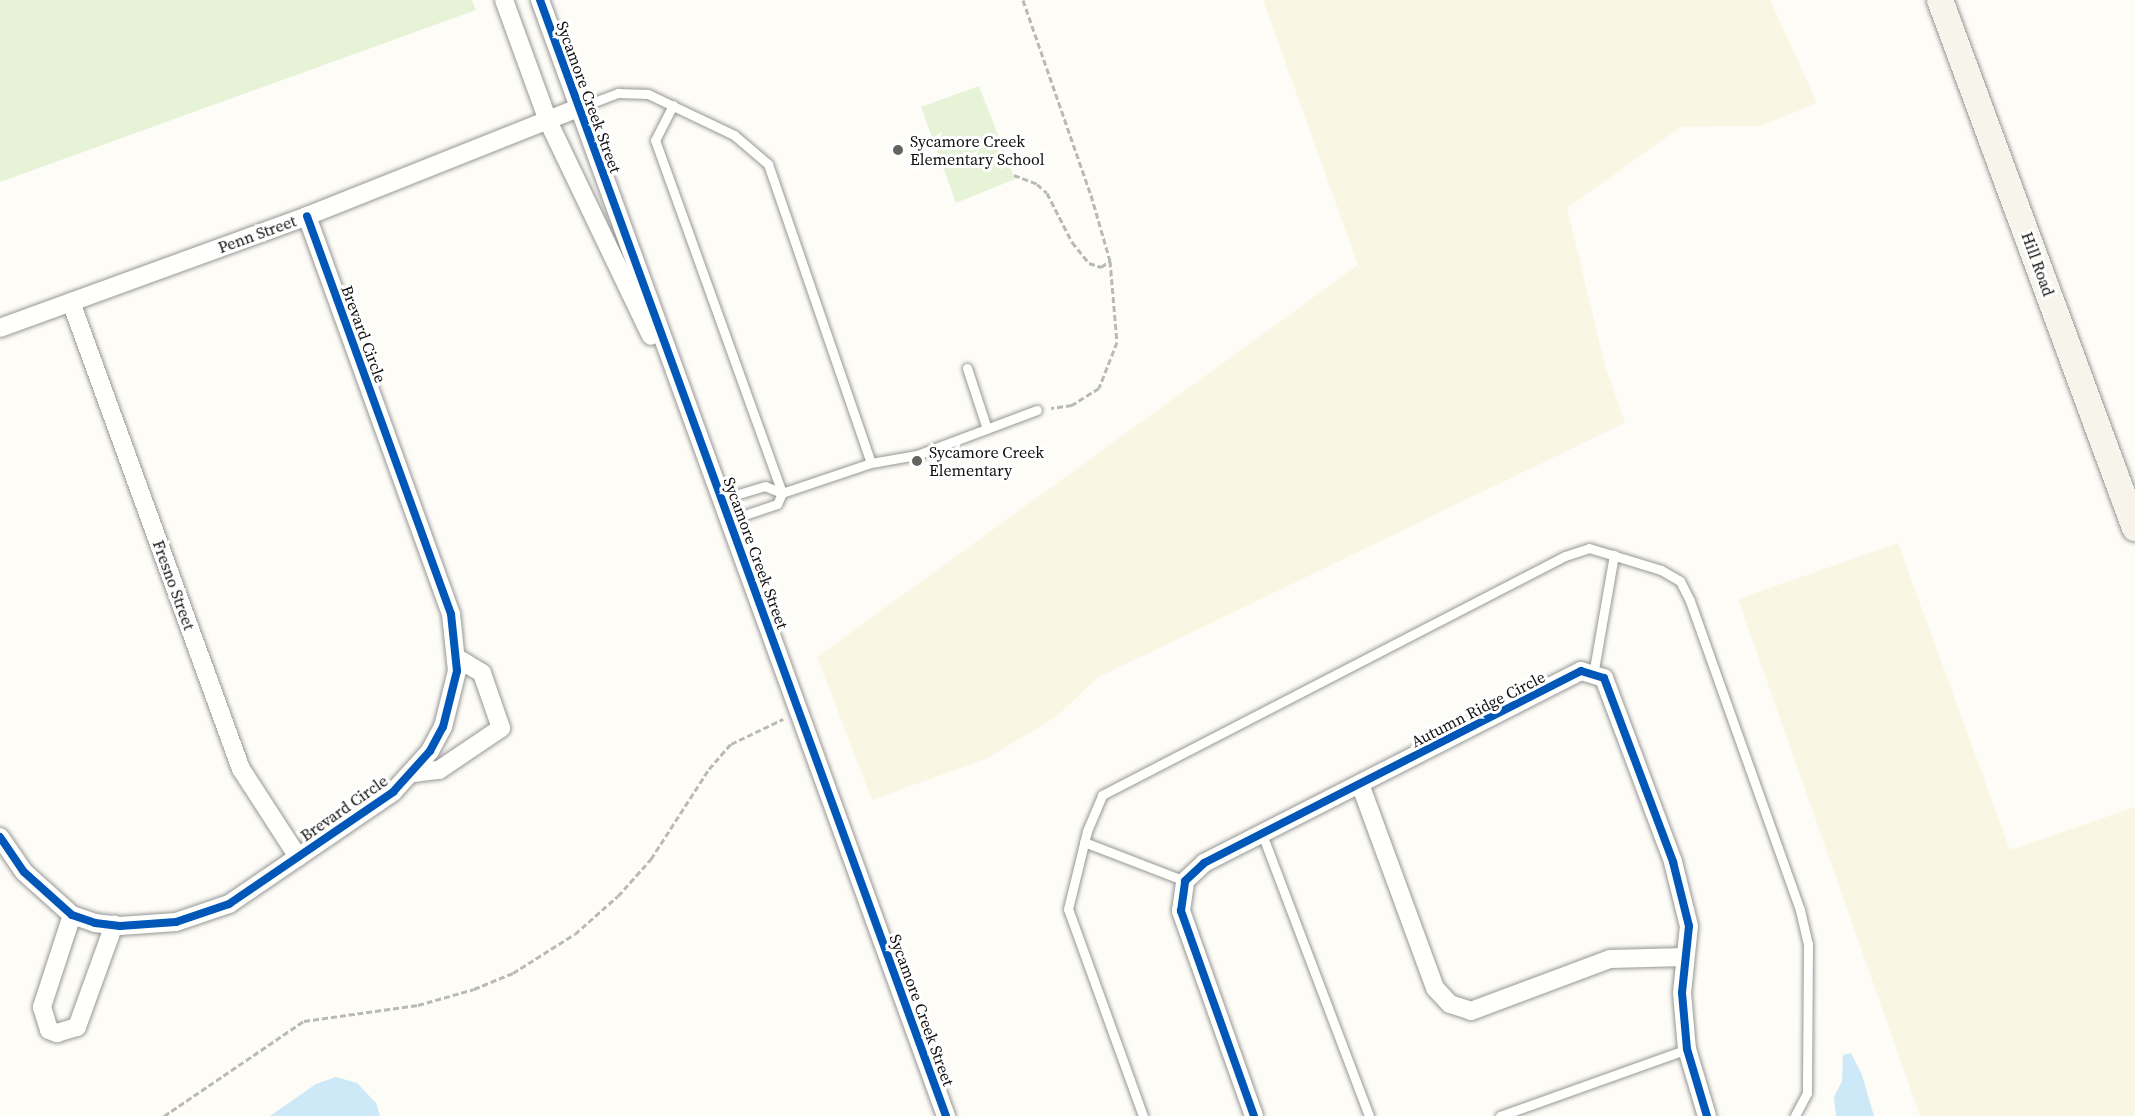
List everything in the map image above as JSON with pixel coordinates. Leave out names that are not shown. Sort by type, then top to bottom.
[{"type":"main road","name":"Hill Road","points":[[1940,0],[2135,528]]},
{"type":"street","name":"Sycamore Creek Street","points":[[504,0],[548,121],[699,435]]},
{"type":"street","name":"Sycamore Creek Street","points":[[540,0],[946,1116]]},
{"type":"street","name":"Penn Street","points":[[0,328],[307,216],[578,108]]},
{"type":"street","name":"Brevard Circle","points":[[0,837],[24,872],[72,915],[114,925],[176,922],[201,916],[228,904],[393,792],[413,773],[443,727],[452,701],[457,658],[451,614],[307,216]]},
{"type":"street","name":"Fresno Street","points":[[71,302],[241,769],[298,857]]},
{"type":"street","points":[[413,773],[439,770],[501,728],[482,673],[457,658]]},
{"type":"street","name":"Autumn Ridge Circle","points":[[1185,881],[1204,863],[1581,671],[1593,675]]},
{"type":"street","points":[[1593,675],[1604,678],[1611,693],[1673,862],[1689,926],[1682,993],[1687,1049],[1707,1116]]},
{"type":"street","points":[[1360,784],[1435,988],[1450,1005],[1472,1011],[1610,959],[1685,957]]},
{"type":"street","points":[[1185,881],[1181,911],[1254,1116]]},
{"type":"street","points":[[72,915],[42,1007],[49,1030],[57,1033],[68,1033],[77,1027],[114,925]]},
{"type":"lane","points":[[578,108],[618,93],[648,94],[734,135],[768,164],[871,463]]},
{"type":"lane","points":[[673,105],[655,140],[782,493],[777,504],[730,520]]},
{"type":"lane","points":[[967,368],[987,429]]},
{"type":"lane","points":[[722,499],[765,486],[782,493],[871,463],[917,455],[1037,411]]},
{"type":"lane","points":[[1143,1116],[1068,909],[1084,842],[1102,795],[1565,555],[1589,548],[1661,570],[1680,581],[1800,910],[1808,944],[1808,1064],[1807,1093],[1795,1116]]},
{"type":"lane","points":[[1593,675],[1614,555]]},
{"type":"lane","points":[[1262,834],[1369,1116]]},
{"type":"lane","points":[[1084,842],[1185,881]]},
{"type":"lane","points":[[1500,1116],[1687,1049]]},
{"type":"path","points":[[1023,0],[1091,195],[1110,261],[1117,342],[1113,359],[1099,388],[1072,405],[1037,411]]},
{"type":"path","points":[[1014,175],[1037,184],[1047,193],[1072,242],[1089,263],[1101,267],[1110,261]]},
{"type":"path","points":[[164,1116],[304,1021],[418,1005],[474,989],[513,974],[575,934],[618,896],[651,859],[709,769],[731,744],[800,713]]},
{"type":"shaded area","points":[[1263,0],[1770,0],[1817,103],[1761,126],[1681,127],[1567,208],[1605,365],[1625,423],[1097,678],[1057,716],[988,758],[872,800],[817,657],[1358,265]]},
{"type":"shaded area","points":[[1898,543],[2010,850],[2135,807],[2135,1116],[1920,1116],[1738,599]]},
{"type":"green space","points":[[0,0],[472,0],[476,10],[0,182]]},
{"type":"green space","points":[[979,86],[1015,179],[956,203],[921,107]]},
{"type":"water","points":[[1851,1053],[1862,1075],[1874,1116],[1836,1116],[1834,1097],[1842,1081],[1843,1055]]},
{"type":"water","points":[[336,1077],[357,1083],[376,1103],[380,1116],[270,1116],[316,1084]]},
{"type":"cycle path","points":[[540,0],[946,1116]]},
{"type":"cycle path","points":[[0,837],[24,872],[72,915],[95,923],[120,926],[176,922],[229,904],[393,792],[430,751],[443,727],[457,671],[451,614],[307,216]]},
{"type":"cycle path","points":[[1254,1116],[1181,911],[1185,881],[1204,863],[1581,671],[1604,678],[1673,862],[1689,926],[1682,993],[1687,1049],[1707,1116]]},
{"type":"place","name":"Sycamore Creek Elementary School","points":[[898,150]]},
{"type":"place","name":"Sycamore Creek Elementary","points":[[917,461]]}]
